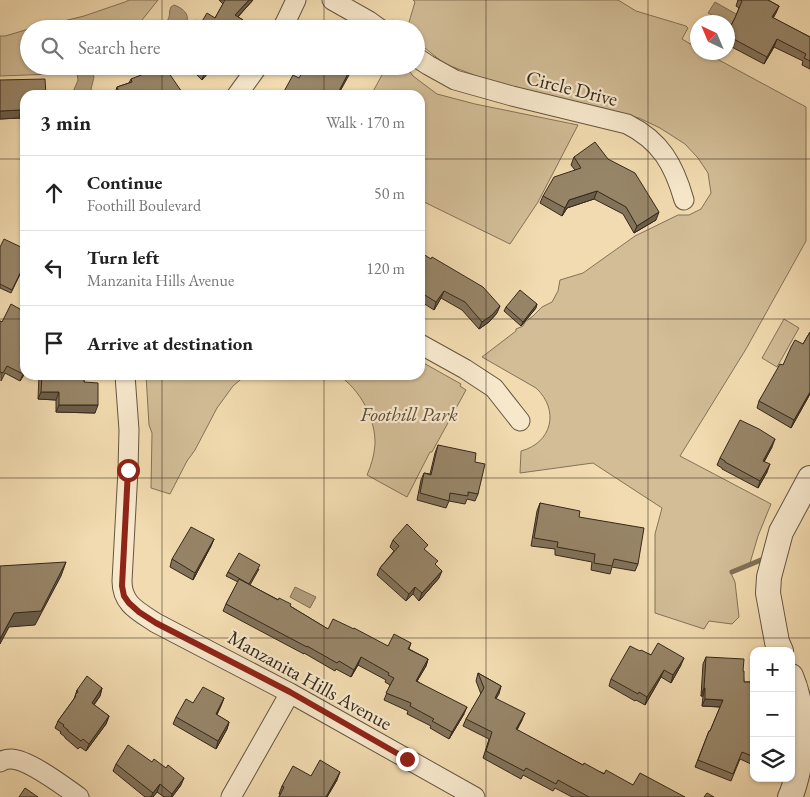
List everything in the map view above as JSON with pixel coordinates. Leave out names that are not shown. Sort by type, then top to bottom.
[{"type":"street","points":[[287,20],[296,0]]},
{"type":"street","points":[[332,0],[367,20]]},
{"type":"street","name":"Circle Drive","points":[[425,64],[455,80],[627,124],[635,128],[644,134],[665,155],[674,171],[684,200]]},
{"type":"street","points":[[241,90],[251,75]]},
{"type":"street","points":[[425,347],[494,388],[520,421]]},
{"type":"street","name":"Manzanita Hills Avenue","points":[[125,380],[129,430],[122,581],[123,591],[127,600],[156,623],[290,692],[475,797]]},
{"type":"street","points":[[779,647],[768,593],[770,577],[782,532],[810,478]]},
{"type":"street","points":[[790,797],[797,776],[803,734],[800,703],[795,686]]},
{"type":"street","points":[[231,797],[290,692]]},
{"type":"street","points":[[5,760],[20,760],[46,774],[79,797]]},
{"type":"green space","points":[[129,0],[158,0],[142,20],[68,20],[84,16]]},
{"type":"green space","points":[[413,0],[618,0],[636,11],[686,26],[688,28],[682,39],[690,44],[690,60],[719,60],[806,107],[806,241],[746,349],[680,456],[771,504],[758,536],[750,563],[730,571],[735,582],[739,617],[732,624],[709,621],[704,629],[655,613],[655,534],[662,508],[593,463],[520,473],[521,451],[532,447],[546,433],[550,415],[548,406],[544,397],[536,388],[482,357],[516,331],[516,329],[523,326],[542,307],[552,302],[558,291],[560,280],[583,273],[635,236],[678,215],[689,215],[701,209],[711,193],[708,173],[685,144],[660,128],[639,118],[506,87],[445,64],[425,48],[425,20],[410,20],[415,2]]},
{"type":"green space","points":[[20,32],[20,75],[27,75],[0,76],[0,36]]},
{"type":"green space","points":[[382,75],[412,75],[437,94],[475,104],[578,125],[538,202],[510,244],[425,202],[425,90],[374,90]]},
{"type":"green space","points":[[784,319],[799,328],[777,367],[762,358]]},
{"type":"green space","name":"Foothill Park","points":[[425,364],[461,384],[460,386],[466,390],[432,452],[430,452],[407,497],[367,475],[375,449],[373,425],[360,396],[345,380],[425,380]]},
{"type":"green space","points":[[146,380],[240,380],[233,386],[217,408],[170,494],[151,488],[152,433],[149,425]]},
{"type":"shaded area","points":[[715,2],[743,18],[735,24],[735,15],[712,15],[708,13]]},
{"type":"shaded area","points":[[174,5],[182,9],[187,15],[187,20],[168,20],[171,7]]},
{"type":"shaded area","points":[[77,75],[93,75],[91,90],[74,90],[78,80]]},
{"type":"shaded area","points":[[295,587],[316,597],[310,608],[290,597]]},
{"type":"building","points":[[225,0],[249,0],[235,15],[243,20],[203,20],[207,13],[215,18]]},
{"type":"building","points":[[768,0],[779,6],[772,17],[810,37],[810,61],[804,58],[806,54],[777,39],[767,57],[735,40],[735,18],[742,1]]},
{"type":"building","points":[[141,75],[170,75],[181,90],[118,90],[117,87],[132,82],[131,79]]},
{"type":"building","points":[[293,75],[299,78],[301,75],[347,75],[340,90],[285,90]]},
{"type":"building","points":[[45,79],[46,90],[20,90],[20,110],[0,111],[0,80]]},
{"type":"building","points":[[595,142],[608,159],[635,173],[659,212],[637,226],[626,207],[597,191],[569,200],[565,208],[543,196],[554,177],[581,168],[574,157]]},
{"type":"building","points":[[4,239],[20,247],[20,273],[12,290],[0,284],[0,247]]},
{"type":"building","points":[[425,255],[431,259],[432,257],[483,287],[500,306],[482,322],[465,302],[444,291],[436,302],[425,295]]},
{"type":"building","points":[[520,290],[537,304],[523,322],[506,307]]},
{"type":"building","points":[[11,304],[20,309],[20,372],[7,366],[3,373],[0,372],[0,321],[2,322]]},
{"type":"building","points":[[810,332],[810,392],[794,420],[759,401],[780,364],[783,365],[795,340],[803,344]]},
{"type":"building","points":[[42,380],[84,380],[84,382],[98,383],[98,405],[59,405],[59,392],[41,392]]},
{"type":"building","points":[[740,420],[775,439],[763,461],[770,464],[760,481],[720,458]]},
{"type":"building","points":[[438,445],[476,453],[475,462],[485,464],[478,494],[468,492],[468,496],[450,493],[449,501],[420,493],[424,473],[431,475]]},
{"type":"building","points":[[540,503],[580,511],[579,517],[644,528],[638,564],[614,559],[612,566],[594,563],[595,554],[557,547],[558,542],[534,538]]},
{"type":"building","points":[[407,524],[428,545],[424,549],[438,561],[435,564],[442,571],[422,593],[415,587],[409,594],[380,568],[399,546],[393,540]]},
{"type":"building","points":[[191,527],[214,539],[195,573],[172,559]]},
{"type":"building","points":[[239,553],[260,565],[249,584],[228,572]]},
{"type":"building","points":[[66,562],[41,611],[14,613],[0,639],[0,566]]},
{"type":"building","points":[[239,579],[278,600],[279,598],[291,604],[290,606],[328,629],[333,619],[388,646],[394,634],[411,643],[408,649],[428,659],[416,681],[467,707],[452,732],[432,721],[434,719],[410,706],[411,703],[386,693],[394,678],[388,675],[389,673],[361,657],[354,670],[339,661],[337,663],[226,604]]},
{"type":"building","points":[[658,643],[684,658],[673,675],[664,670],[647,697],[611,679],[630,646],[651,655]]},
{"type":"building","points":[[706,657],[744,659],[744,682],[750,682],[750,755],[742,752],[733,774],[698,760],[723,700],[705,699]]},
{"type":"building","points":[[478,673],[501,686],[495,698],[525,713],[516,729],[583,765],[584,763],[604,774],[606,770],[633,785],[640,773],[685,797],[589,797],[558,780],[556,784],[526,768],[524,771],[486,751],[492,732],[466,719],[484,688]]},
{"type":"building","points":[[87,676],[102,688],[92,703],[109,716],[89,744],[83,739],[81,741],[58,721],[76,696],[77,690]]},
{"type":"building","points":[[203,687],[224,698],[216,714],[229,722],[218,741],[176,717],[186,699],[193,703]]},
{"type":"building","points":[[128,745],[152,762],[154,759],[166,768],[168,765],[184,778],[172,794],[160,784],[153,793],[116,764]]},
{"type":"building","points":[[320,760],[340,772],[326,797],[279,797],[284,787],[282,786],[293,766],[311,776]]},
{"type":"building","points":[[25,788],[38,797],[19,797]]},
{"type":"building","points":[[707,793],[714,797],[704,797]]},
{"type":"waterway","points":[[732,572],[766,558]]},
{"type":"route","points":[[128,470],[122,586],[124,596],[132,606],[156,623],[290,692],[407,759]]}]
